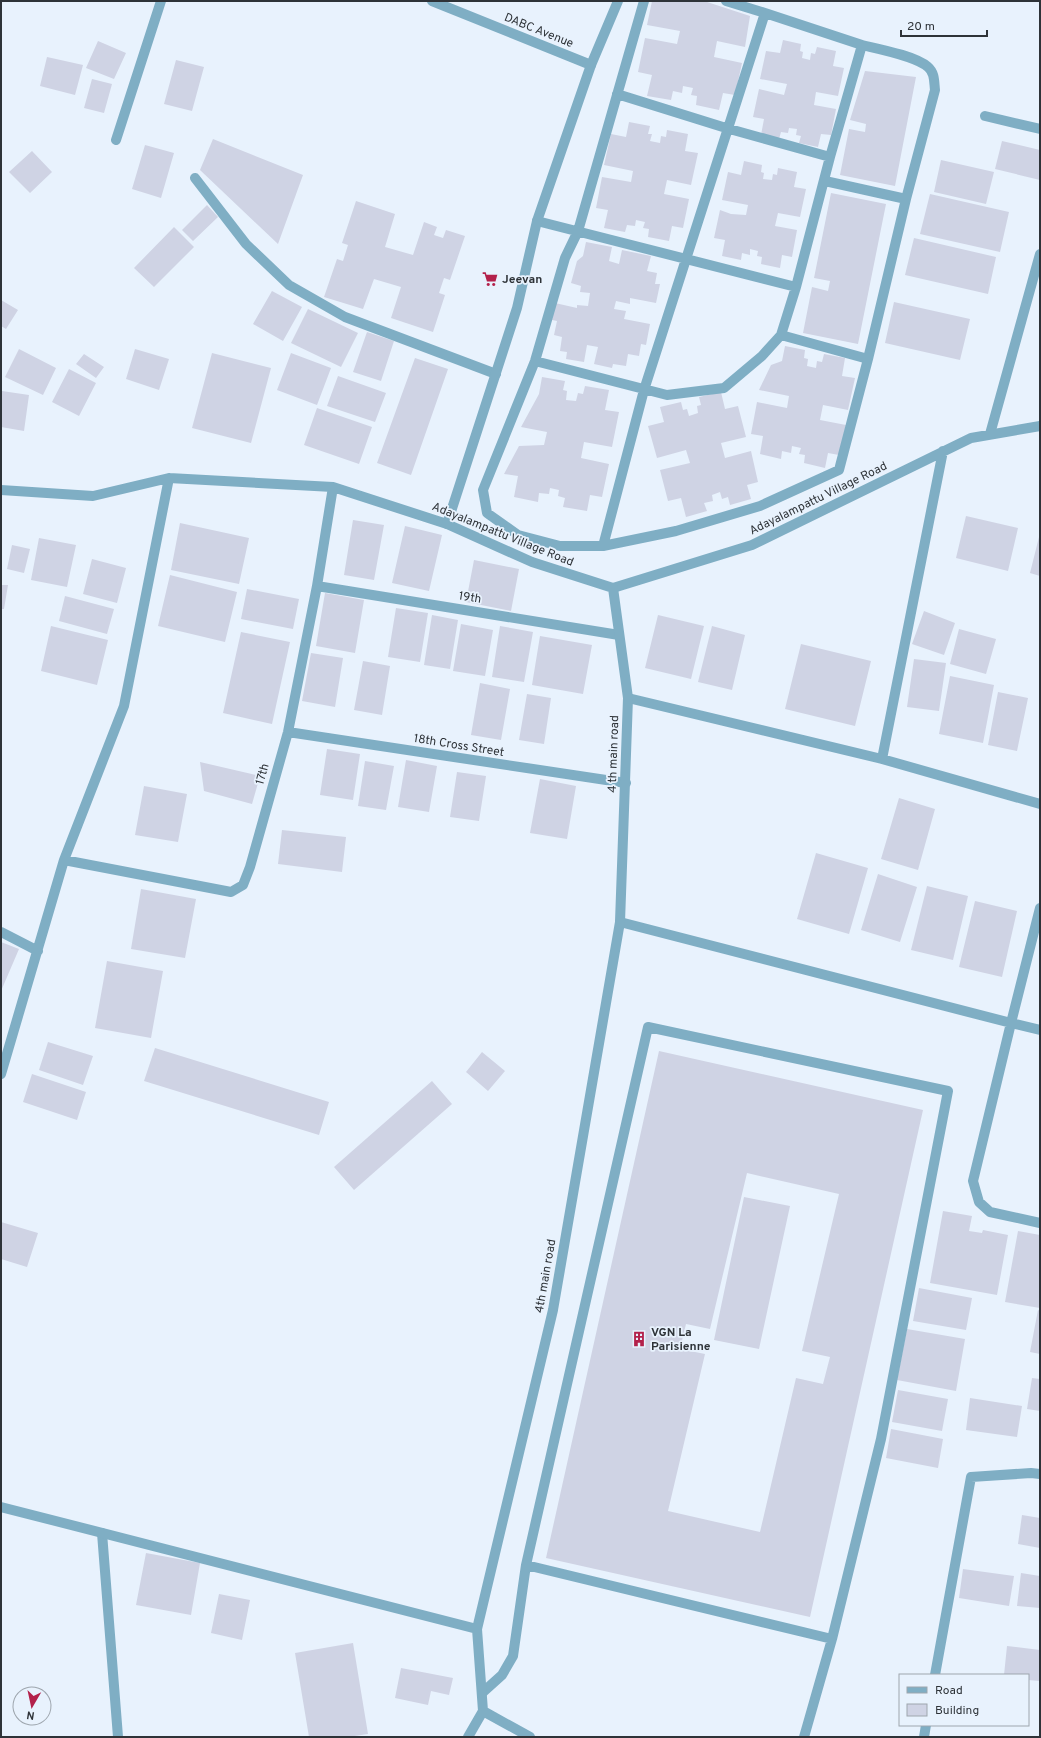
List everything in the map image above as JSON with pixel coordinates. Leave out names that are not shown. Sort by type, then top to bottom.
[{"type":"street","points":[[116,140],[161,1]]},
{"type":"street","name":"DABC Avenue","points":[[432,1],[591,65]]},
{"type":"street","points":[[447,524],[517,308],[538,221],[591,65],[618,1]]},
{"type":"street","points":[[644,1],[578,232],[565,258],[535,361],[483,490],[487,513],[518,535],[560,546],[603,546],[676,531],[760,506],[839,470],[868,359],[906,199],[935,90],[934,77],[929,67],[917,60],[862,45],[726,1]]},
{"type":"street","points":[[603,546],[644,390],[726,128],[765,13]]},
{"type":"street","points":[[535,361],[667,395],[724,388],[762,356],[781,335],[796,287],[825,181],[830,157],[862,45]]},
{"type":"street","points":[[617,94],[726,128],[830,157]]},
{"type":"street","points":[[985,116],[1040,130]]},
{"type":"street","points":[[195,178],[246,244],[289,285],[345,317],[496,374]]},
{"type":"street","points":[[825,181],[906,199]]},
{"type":"street","points":[[538,221],[796,287]]},
{"type":"street","points":[[990,434],[1040,254]]},
{"type":"street","points":[[781,335],[868,359]]},
{"type":"street","name":"Adayalampattu Village Road","points":[[1,490],[93,496],[169,478],[333,487],[447,524],[532,562],[612,588],[752,545],[970,438],[1040,426]]},
{"type":"street","points":[[882,759],[943,451]]},
{"type":"street","points":[[1,1074],[64,860],[124,706],[169,478]]},
{"type":"street","name":"17th","points":[[64,860],[230,892],[243,885],[250,867],[288,732],[317,586],[333,487]]},
{"type":"street","name":"19th","points":[[317,586],[619,635]]},
{"type":"street","name":"4 th main road","points":[[612,588],[628,698],[620,922]]},
{"type":"street","points":[[628,698],[882,759],[1040,804]]},
{"type":"street","name":"18th Cross Street","points":[[288,732],[626,783]]},
{"type":"street","points":[[1040,908],[973,1181],[979,1202],[990,1212],[1040,1223]]},
{"type":"street","points":[[620,922],[1040,1030]]},
{"type":"street","name":"4th main road","points":[[477,1629],[553,1310],[620,922]]},
{"type":"street","points":[[1,932],[38,951]]},
{"type":"street","points":[[482,1693],[502,1675],[513,1656],[526,1566],[648,1027],[948,1091],[880,1440],[832,1639],[804,1737]]},
{"type":"street","points":[[935,1674],[971,1477],[1031,1472],[1040,1474]]},
{"type":"street","points":[[1,1507],[477,1629],[483,1711],[468,1737]]},
{"type":"street","points":[[102,1533],[118,1737]]},
{"type":"street","points":[[526,1566],[832,1639]]},
{"type":"street","points":[[483,1711],[530,1737]]},
{"type":"street","points":[[924,1737],[926,1726]]},
{"type":"building","points":[[652,1],[704,1],[750,16],[745,47],[717,41],[714,57],[742,63],[735,95],[723,93],[719,110],[696,105],[697,96],[691,95],[693,88],[683,86],[682,93],[673,91],[671,100],[647,96],[652,75],[638,72],[645,38],[677,44],[680,31],[647,25]]},
{"type":"building","points":[[783,40],[801,44],[800,51],[803,52],[802,58],[810,60],[811,53],[815,54],[817,47],[836,51],[833,66],[844,68],[838,96],[816,92],[814,105],[836,109],[831,135],[821,134],[818,147],[799,143],[801,136],[796,135],[797,129],[789,128],[788,133],[781,132],[779,139],[761,135],[764,119],[753,117],[759,89],[784,95],[787,84],[760,79],[766,51],[780,53]]},
{"type":"building","points":[[98,41],[126,53],[114,79],[86,68]]},
{"type":"building","points":[[47,57],[83,65],[75,95],[40,86]]},
{"type":"building","points":[[176,60],[204,67],[192,111],[164,104]]},
{"type":"building","points":[[865,71],[916,77],[895,186],[840,175],[849,129],[865,132],[866,124],[850,120]]},
{"type":"building","points":[[92,79],[112,84],[104,113],[84,108]]},
{"type":"building","points":[[629,122],[650,126],[648,134],[652,134],[650,141],[660,143],[661,136],[666,137],[667,130],[688,134],[685,151],[698,153],[691,185],[667,180],[664,194],[689,199],[683,228],[672,226],[669,241],[648,237],[649,229],[643,228],[645,222],[636,220],[635,226],[627,225],[625,232],[604,228],[608,210],[596,208],[602,177],[631,182],[633,171],[604,165],[611,134],[626,137]]},
{"type":"building","points":[[213,139],[303,175],[278,244],[200,170]]},
{"type":"building","points":[[1002,141],[1040,150],[1040,180],[995,169]]},
{"type":"building","points":[[145,145],[174,153],[161,198],[132,189]]},
{"type":"building","points":[[32,151],[52,172],[30,193],[9,172]]},
{"type":"building","points":[[941,160],[994,172],[986,204],[934,192]]},
{"type":"building","points":[[744,161],[762,165],[761,172],[764,173],[763,179],[772,180],[773,174],[777,175],[778,168],[797,172],[794,187],[806,189],[800,217],[778,213],[775,226],[797,230],[792,257],[782,255],[780,268],[761,264],[762,257],[757,256],[758,251],[750,249],[750,255],[742,253],[741,260],[722,256],[725,240],[714,238],[720,210],[731,214],[746,215],[748,205],[722,200],[728,172],[741,175]]},
{"type":"building","points":[[831,193],[886,204],[858,344],[803,333],[812,287],[828,291],[830,281],[814,278]]},
{"type":"building","points":[[930,194],[1009,212],[1000,252],[920,234]]},
{"type":"building","points":[[356,201],[395,214],[385,247],[413,255],[424,222],[437,227],[434,235],[443,238],[446,230],[465,236],[450,280],[444,278],[439,293],[445,295],[433,332],[391,318],[401,287],[374,279],[363,309],[324,297],[337,259],[343,261],[348,245],[342,243]]},
{"type":"building","points":[[207,205],[218,217],[193,241],[182,230]]},
{"type":"building","points":[[174,227],[194,247],[154,287],[134,268]]},
{"type":"building","points":[[914,238],[996,257],[988,294],[905,275]]},
{"type":"building","points":[[586,242],[612,247],[609,261],[619,264],[622,250],[651,256],[647,271],[657,273],[655,284],[660,284],[656,303],[630,298],[630,304],[616,301],[614,309],[626,311],[624,319],[650,324],[646,345],[641,344],[639,356],[628,354],[626,366],[613,364],[612,368],[594,364],[598,347],[587,345],[584,362],[566,359],[567,352],[560,351],[562,337],[554,335],[557,321],[552,320],[555,303],[577,308],[577,305],[588,306],[590,293],[580,292],[581,286],[571,283],[577,261],[583,256]]},
{"type":"building","points":[[272,291],[302,307],[283,341],[253,324]]},
{"type":"building","points":[[1,300],[18,310],[6,329],[1,326]]},
{"type":"building","points":[[894,302],[970,319],[960,360],[885,343]]},
{"type":"building","points":[[308,309],[358,333],[341,367],[291,343]]},
{"type":"building","points":[[367,332],[394,341],[381,381],[353,372]]},
{"type":"building","points":[[785,346],[805,350],[804,358],[808,359],[807,366],[816,368],[817,361],[822,362],[824,354],[845,358],[842,376],[855,378],[848,410],[823,405],[820,420],[846,425],[839,455],[828,453],[825,468],[804,463],[805,455],[799,454],[801,448],[792,446],[791,453],[782,451],[781,459],[760,454],[763,436],[751,434],[757,402],[787,408],[789,396],[759,390],[771,365],[782,361]]},
{"type":"building","points":[[19,349],[56,368],[43,395],[5,377]]},
{"type":"building","points":[[135,349],[169,359],[159,390],[126,379]]},
{"type":"building","points":[[212,353],[271,368],[251,443],[192,428]]},
{"type":"building","points":[[291,353],[331,368],[317,405],[277,390]]},
{"type":"building","points":[[84,354],[104,367],[96,378],[76,364]]},
{"type":"building","points":[[415,358],[448,369],[411,475],[377,463]]},
{"type":"building","points":[[69,369],[96,383],[79,416],[52,402]]},
{"type":"building","points":[[338,376],[386,393],[375,422],[327,406]]},
{"type":"building","points":[[542,377],[565,381],[563,390],[567,391],[566,400],[576,401],[578,393],[583,394],[585,386],[609,390],[605,410],[619,412],[612,447],[584,442],[581,458],[609,464],[602,497],[590,495],[587,511],[563,507],[565,498],[558,496],[559,490],[550,488],[549,494],[539,493],[538,502],[514,497],[518,476],[504,474],[519,446],[544,445],[547,432],[521,427],[539,394]]},
{"type":"building","points":[[2,391],[29,395],[24,431],[1,427]]},
{"type":"building","points":[[721,392],[725,409],[738,406],[746,437],[721,443],[725,458],[751,451],[758,482],[747,485],[751,499],[730,505],[728,497],[722,499],[720,492],[712,495],[713,501],[704,503],[707,511],[686,517],[681,498],[668,501],[660,470],[690,463],[686,450],[657,458],[648,426],[664,422],[660,407],[681,402],[683,410],[687,409],[689,416],[698,413],[697,406],[701,405],[699,397]]},
{"type":"building","points":[[317,408],[372,427],[359,464],[304,445]]},
{"type":"building","points":[[966,516],[1018,528],[1008,571],[956,558]]},
{"type":"building","points":[[353,520],[384,525],[374,580],[344,575]]},
{"type":"building","points":[[180,523],[249,538],[239,584],[171,570]]},
{"type":"building","points":[[405,526],[442,535],[429,591],[392,583]]},
{"type":"building","points":[[1040,533],[1040,576],[1030,573]]},
{"type":"building","points":[[39,538],[76,545],[67,587],[31,580]]},
{"type":"building","points":[[12,545],[30,549],[24,573],[7,569]]},
{"type":"building","points":[[92,559],[126,568],[117,603],[83,594]]},
{"type":"building","points":[[474,560],[519,569],[511,611],[466,602]]},
{"type":"building","points":[[170,575],[237,592],[225,642],[158,626]]},
{"type":"building","points":[[1,585],[8,585],[4,609],[1,609]]},
{"type":"building","points":[[247,589],[299,599],[293,629],[241,619]]},
{"type":"building","points":[[325,593],[364,600],[355,653],[316,646]]},
{"type":"building","points":[[65,596],[114,609],[107,634],[59,621]]},
{"type":"building","points":[[396,608],[428,613],[420,662],[388,657]]},
{"type":"building","points":[[924,611],[955,623],[944,655],[912,644]]},
{"type":"building","points":[[432,615],[458,620],[450,669],[424,665]]},
{"type":"building","points":[[658,615],[704,626],[691,679],[645,668]]},
{"type":"building","points":[[461,624],[493,630],[485,676],[453,671]]},
{"type":"building","points":[[51,626],[108,640],[97,685],[41,671]]},
{"type":"building","points":[[500,626],[533,632],[524,682],[492,677]]},
{"type":"building","points":[[712,626],[745,635],[732,690],[698,682]]},
{"type":"building","points":[[959,629],[996,639],[986,674],[950,664]]},
{"type":"building","points":[[241,632],[290,642],[272,724],[223,713]]},
{"type":"building","points":[[540,636],[592,645],[583,694],[532,685]]},
{"type":"building","points":[[801,644],[871,661],[855,726],[785,709]]},
{"type":"building","points":[[311,653],[343,658],[335,707],[302,701]]},
{"type":"building","points":[[914,659],[946,663],[939,711],[907,707]]},
{"type":"building","points":[[363,661],[390,666],[382,715],[354,710]]},
{"type":"building","points":[[950,676],[994,685],[983,743],[939,734]]},
{"type":"building","points":[[480,683],[510,689],[501,740],[471,735]]},
{"type":"building","points":[[998,692],[1028,698],[1017,751],[988,745]]},
{"type":"building","points":[[527,694],[551,698],[544,744],[519,740]]},
{"type":"building","points":[[327,749],[360,754],[353,800],[320,795]]},
{"type":"building","points":[[406,760],[437,766],[429,812],[398,807]]},
{"type":"building","points":[[365,761],[394,766],[386,810],[358,806]]},
{"type":"building","points":[[200,762],[260,776],[252,804],[204,791]]},
{"type":"building","points":[[457,772],[486,776],[479,821],[450,817]]},
{"type":"building","points":[[540,779],[576,786],[567,839],[530,833]]},
{"type":"building","points":[[144,786],[187,794],[178,842],[135,835]]},
{"type":"building","points":[[899,798],[935,809],[918,870],[881,859]]},
{"type":"building","points":[[282,830],[346,837],[342,872],[278,864]]},
{"type":"building","points":[[816,853],[868,868],[849,934],[797,919]]},
{"type":"building","points":[[878,874],[917,887],[900,942],[861,930]]},
{"type":"building","points":[[927,886],[968,896],[953,960],[911,950]]},
{"type":"building","points":[[141,889],[196,899],[185,958],[131,949]]},
{"type":"building","points":[[975,901],[1017,911],[1002,977],[959,967]]},
{"type":"building","points":[[1,942],[19,949],[1,991]]},
{"type":"building","points":[[107,961],[163,971],[151,1038],[95,1028]]},
{"type":"building","points":[[48,1042],[93,1056],[83,1085],[39,1070]]},
{"type":"building","points":[[155,1048],[329,1102],[319,1135],[144,1081]]},
{"type":"building","name":"VGN La Parisienne","points":[[659,1051],[923,1110],[810,1617],[546,1558]],"holes":[[[747,1173],[839,1194],[802,1351],[830,1357],[823,1384],[796,1378],[760,1532],[668,1511],[705,1354],[680,1349],[686,1324],[710,1329]]]},
{"type":"building","points":[[482,1052],[505,1071],[488,1091],[466,1072]]},
{"type":"building","points":[[32,1074],[86,1092],[77,1120],[23,1102]]},
{"type":"building","points":[[432,1081],[452,1104],[354,1190],[334,1167]]},
{"type":"building","points":[[744,1197],[790,1206],[759,1349],[714,1340]]},
{"type":"building","points":[[943,1211],[972,1216],[969,1231],[982,1233],[983,1230],[1008,1235],[997,1295],[930,1283]]},
{"type":"building","points":[[1,1222],[38,1233],[27,1267],[1,1259]]},
{"type":"building","points":[[1018,1231],[1040,1235],[1040,1308],[1005,1302]]},
{"type":"building","points":[[919,1288],[972,1298],[966,1330],[913,1321]]},
{"type":"building","points":[[1038,1310],[1040,1311],[1040,1354],[1030,1352]]},
{"type":"building","points":[[907,1329],[965,1339],[956,1391],[897,1380]]},
{"type":"building","points":[[1032,1378],[1040,1379],[1040,1411],[1027,1409]]},
{"type":"building","points":[[898,1390],[948,1399],[942,1431],[892,1422]]},
{"type":"building","points":[[970,1398],[1022,1406],[1017,1437],[966,1430]]},
{"type":"building","points":[[891,1429],[943,1439],[938,1468],[886,1458]]},
{"type":"building","points":[[1022,1515],[1040,1518],[1040,1548],[1018,1544]]},
{"type":"building","points":[[146,1553],[200,1563],[191,1615],[136,1605]]},
{"type":"building","points":[[963,1569],[1014,1576],[1009,1606],[959,1598]]},
{"type":"building","points":[[1021,1573],[1040,1576],[1040,1608],[1017,1606]]},
{"type":"building","points":[[219,1594],[250,1600],[242,1640],[211,1633]]},
{"type":"building","points":[[353,1643],[368,1734],[348,1737],[309,1737],[295,1653]]},
{"type":"building","points":[[1007,1646],[1040,1650],[1040,1681],[1029,1680],[1029,1674],[1004,1674]]},
{"type":"building","points":[[401,1668],[453,1678],[449,1695],[431,1691],[428,1705],[395,1698]]},
{"type":"place","name":"Jeevan","points":[[490,279]]},
{"type":"place","name":"VGN La Parisienne","points":[[639,1339]]}]
